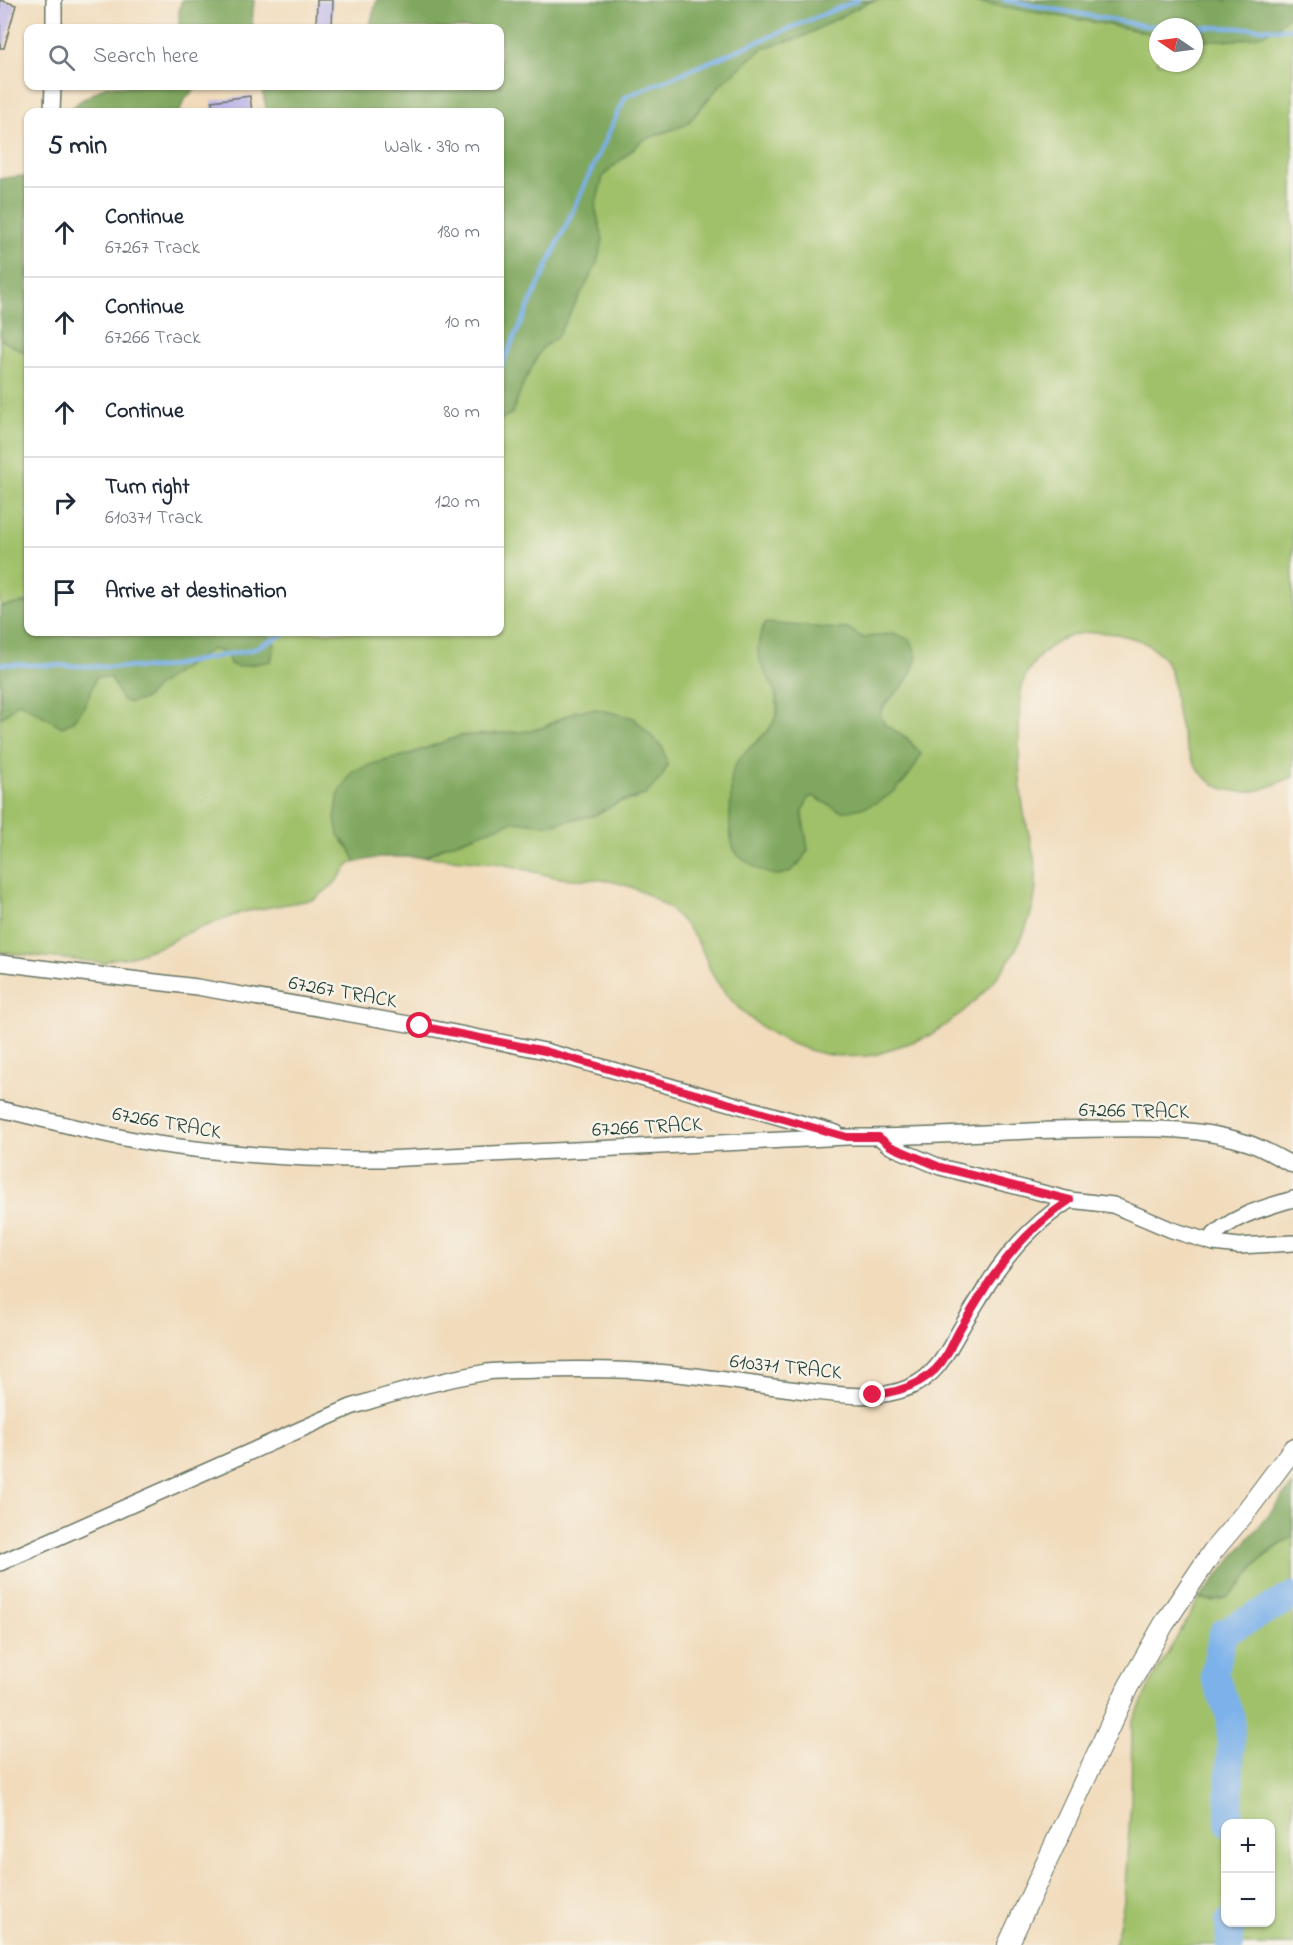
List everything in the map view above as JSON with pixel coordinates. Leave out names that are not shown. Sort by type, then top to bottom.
[{"type":"street","points":[[54,0],[54,24]]},
{"type":"street","points":[[52,108],[53,90]]},
{"type":"street","name":"67267 TRACK","points":[[0,963],[197,987],[420,1026],[545,1051],[847,1137]]},
{"type":"street","name":"67266 TRACK","points":[[0,1109],[154,1143],[240,1155],[315,1160],[397,1159],[847,1137],[1153,1128],[1191,1131],[1250,1143],[1293,1165]]},
{"type":"street","points":[[879,1137],[890,1146],[940,1167],[1070,1200],[1113,1205],[1172,1230],[1208,1241],[1239,1246],[1293,1243]]},
{"type":"street","points":[[1208,1241],[1217,1231],[1243,1216],[1293,1199]]},
{"type":"street","name":"610371 TRACK","points":[[0,1563],[351,1407],[413,1388],[490,1372],[587,1369],[668,1373],[830,1394],[894,1393],[912,1386],[936,1368],[946,1356],[959,1330],[990,1282],[1010,1255],[1046,1217],[1070,1200]]},
{"type":"street","points":[[1008,1945],[1128,1687],[1164,1624],[1213,1551],[1293,1449]]},
{"type":"green space","points":[[182,0],[254,0],[253,24],[179,24]]},
{"type":"green space","points":[[377,0],[877,0],[866,3],[800,38],[764,47],[721,84],[687,124],[643,140],[603,176],[595,207],[603,240],[596,266],[557,337],[542,348],[523,384],[512,413],[504,418],[504,108],[266,108],[262,90],[504,90],[504,24],[370,24]]},
{"type":"green space","points":[[877,0],[964,0],[1149,33],[1149,72],[1203,72],[1203,40],[1237,40],[1281,24],[1288,13],[1293,11],[1293,777],[1254,791],[1235,791],[1219,787],[1197,768],[1189,754],[1179,723],[1171,671],[1157,651],[1136,639],[1104,633],[1077,634],[1055,643],[1030,667],[1021,692],[1019,749],[1021,787],[1024,813],[1034,856],[1036,890],[1020,942],[996,978],[982,994],[950,1022],[924,1038],[874,1055],[827,1054],[805,1049],[764,1028],[729,998],[715,979],[701,948],[681,919],[658,901],[635,889],[610,881],[561,878],[501,864],[425,857],[445,846],[514,821],[548,825],[595,815],[619,802],[637,799],[576,711],[531,731],[460,736],[353,771],[343,842],[356,862],[350,864],[334,884],[315,899],[243,912],[187,933],[164,945],[129,957],[111,959],[104,963],[0,952],[0,339],[24,352],[24,636],[504,636],[504,418],[512,413],[523,384],[542,348],[557,337],[603,240],[595,207],[603,176],[643,140],[687,124],[721,84],[764,47],[800,38],[866,3]],"holes":[[[839,629],[849,629],[863,638],[893,633],[911,673],[886,703],[880,714],[885,725],[907,738],[842,811],[813,796],[807,798],[802,814],[808,850],[798,865],[789,872],[739,760],[772,725],[777,711],[774,687]]]},
{"type":"green space","points":[[964,0],[1293,0],[1293,11],[1280,24],[1261,35],[1239,40],[1203,40],[1203,18],[1149,18],[1149,33]]},
{"type":"green space","points":[[99,90],[194,90],[187,97],[182,108],[72,108]]},
{"type":"green space","points":[[24,177],[24,352],[0,339],[0,179]]},
{"type":"green space","points":[[24,603],[24,636],[268,636],[275,644],[271,661],[237,667],[230,664],[227,654],[212,649],[156,687],[145,699],[130,703],[122,700],[111,678],[96,677],[80,713],[62,727],[19,702],[3,717],[0,717],[0,607]]},
{"type":"green space","points":[[765,623],[849,629],[863,638],[893,633],[911,640],[917,657],[909,678],[880,714],[885,725],[907,738],[921,754],[916,764],[896,790],[867,807],[844,811],[813,796],[808,798],[802,814],[808,850],[792,870],[778,875],[762,871],[738,855],[734,850],[730,828],[733,770],[742,755],[769,729],[777,713],[776,696],[758,653]]},
{"type":"green space","points":[[597,709],[634,718],[663,748],[667,765],[665,771],[645,795],[619,802],[595,815],[548,825],[514,821],[445,846],[425,857],[380,857],[356,862],[349,848],[338,835],[335,818],[339,793],[353,771],[460,736],[531,731],[576,711]]},
{"type":"green space","points":[[1293,1485],[1293,1536],[1262,1558],[1236,1590],[1229,1595],[1212,1600],[1200,1598]]},
{"type":"green space","points":[[1293,1536],[1293,1945],[1115,1945],[1124,1901],[1131,1801],[1132,1724],[1153,1678],[1200,1598],[1213,1602],[1242,1585],[1248,1574],[1264,1557]]},
{"type":"building","points":[[0,0],[16,5],[4,48],[0,48]]},
{"type":"building","points":[[317,0],[333,0],[332,24],[316,24]]},
{"type":"building","points":[[250,96],[252,108],[213,108],[212,101]]},
{"type":"waterway","points":[[504,360],[625,97],[858,0]]},
{"type":"waterway","points":[[1004,0],[1146,26],[1293,29]]},
{"type":"waterway","points":[[0,664],[158,668],[251,650],[281,636]]},
{"type":"waterway","points":[[1229,1819],[1231,1718],[1214,1675],[1223,1633],[1293,1596]]},
{"type":"waterway","points":[[1229,1927],[1230,1945]]},
{"type":"route","points":[[420,1026],[545,1051],[847,1137],[879,1137],[890,1146],[940,1167],[1070,1200],[1053,1211],[1032,1230],[1010,1255],[990,1282],[959,1330],[946,1356],[936,1368],[912,1386],[894,1393],[873,1395]]}]
